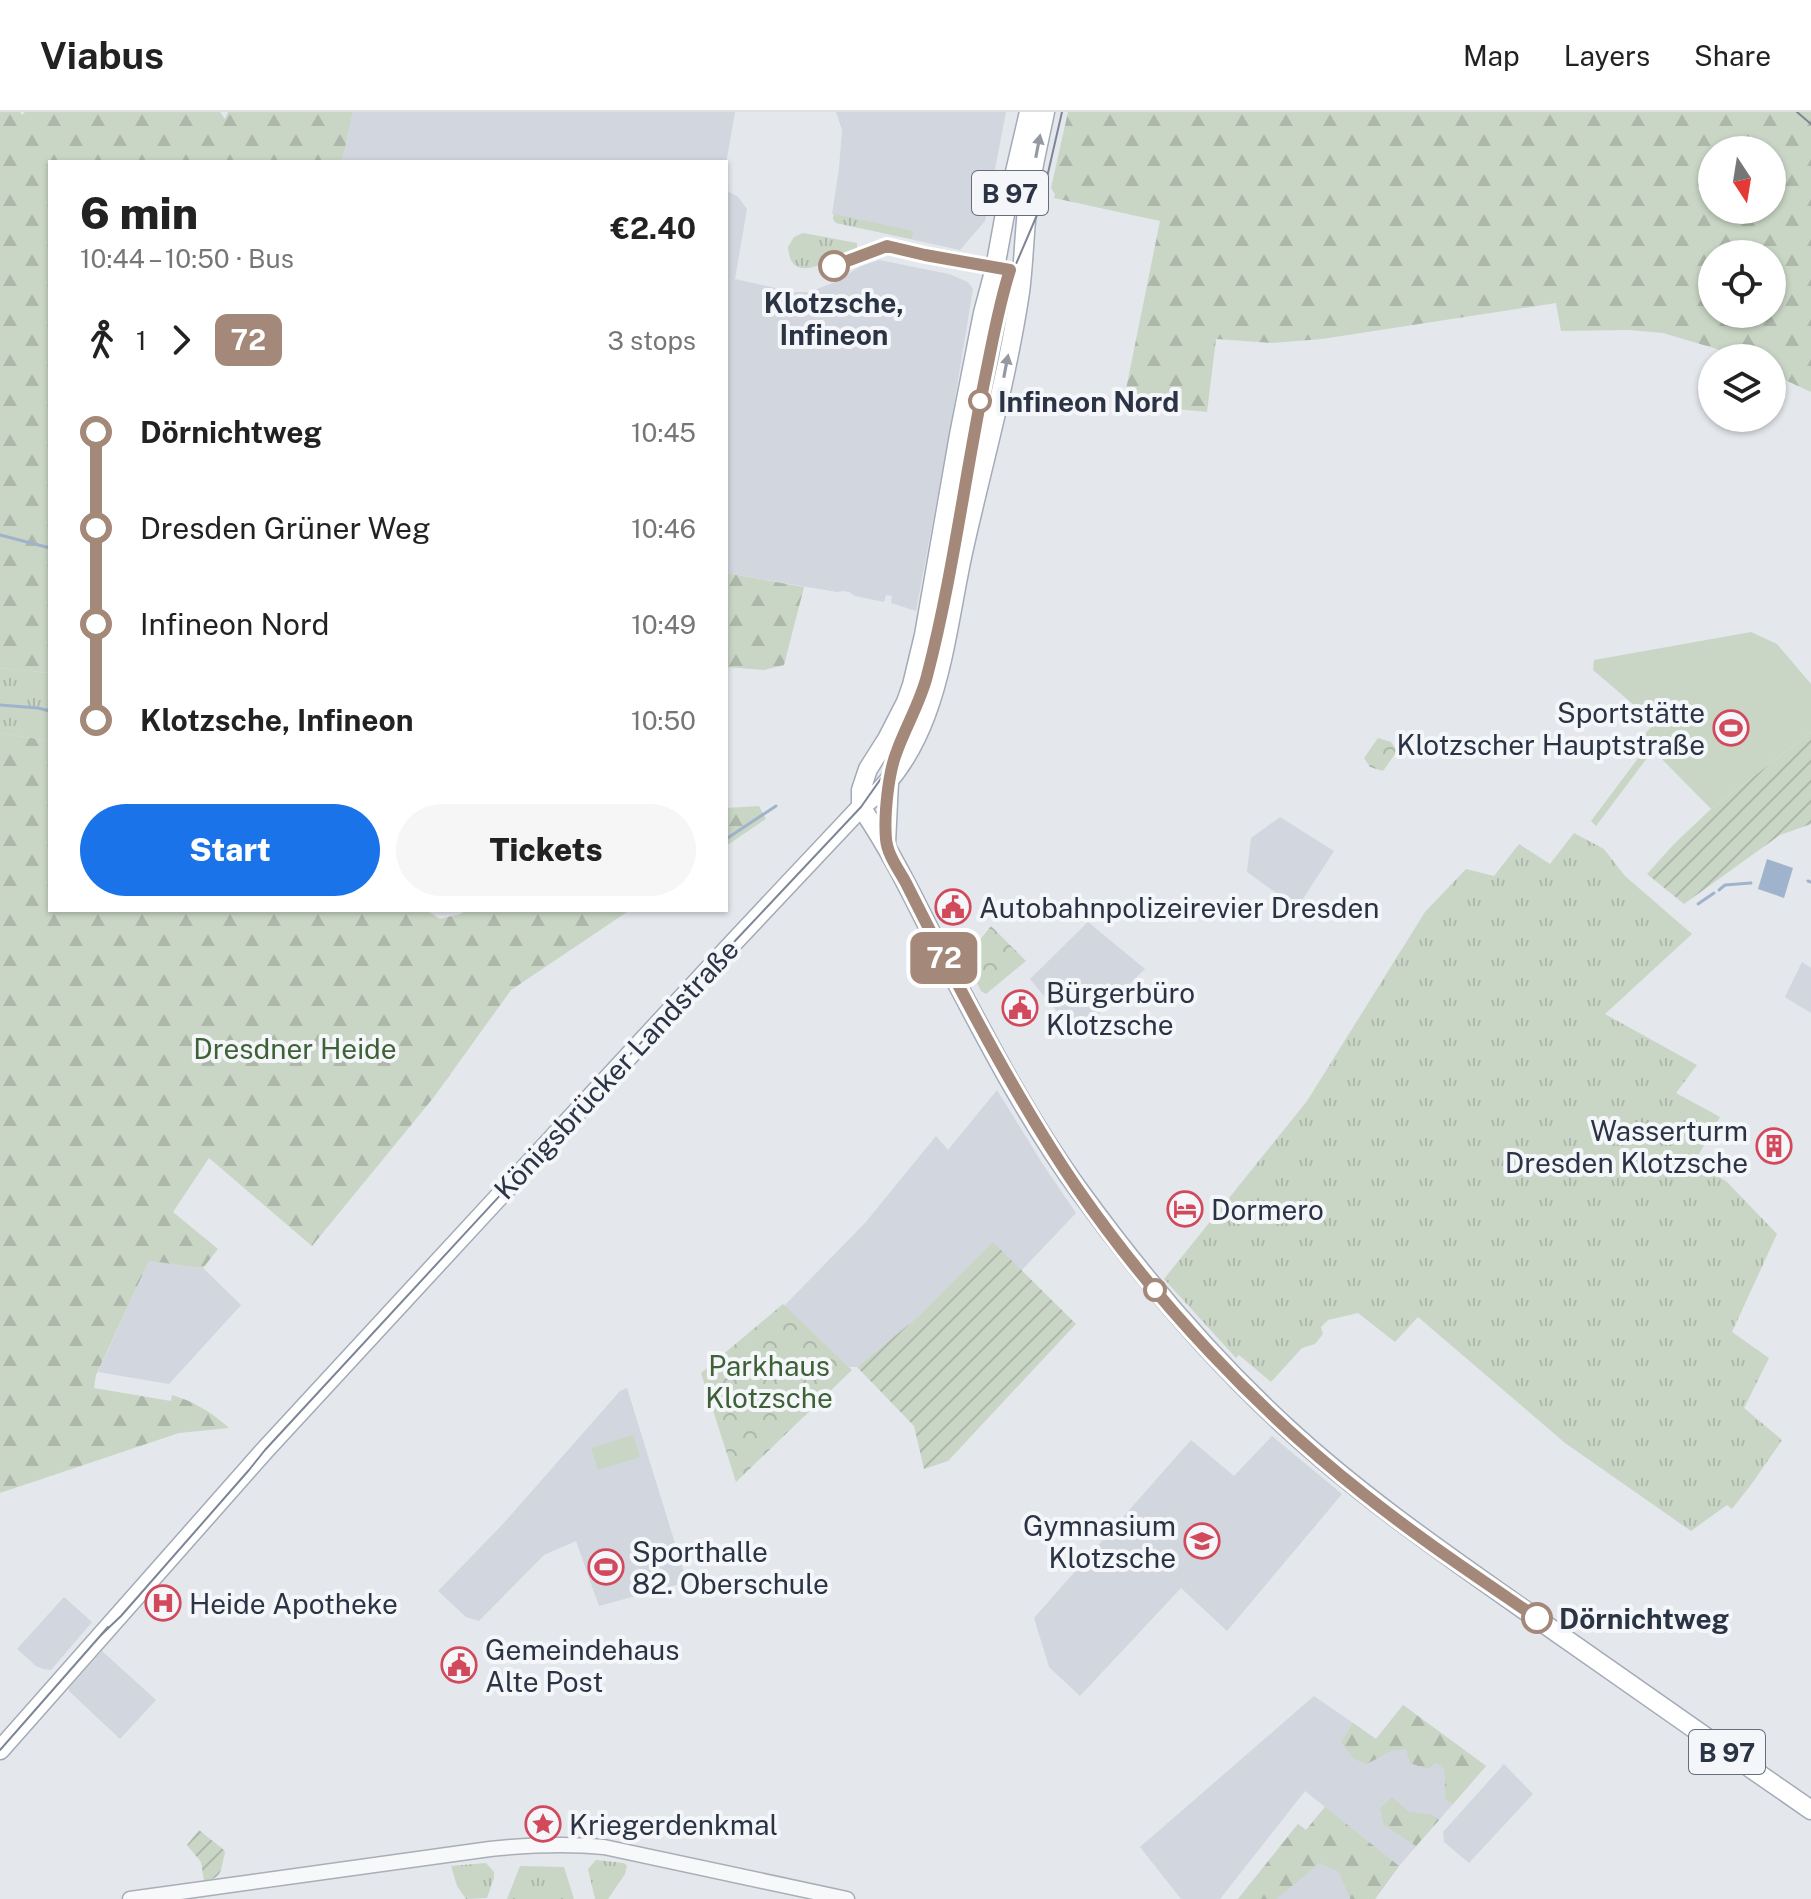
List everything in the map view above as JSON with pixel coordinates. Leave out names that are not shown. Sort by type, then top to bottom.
[{"type":"main road","name":"B 97","points":[[1029,112],[983,313],[924,635],[912,685],[887,739],[868,769],[861,790],[861,807],[886,845],[1030,1116],[1088,1202],[1150,1283],[1204,1345],[1286,1427],[1364,1494],[1811,1810]]},
{"type":"main road","name":"B 97","points":[[861,807],[877,796],[889,782],[917,739],[938,674],[960,565],[999,404],[1022,272],[1028,200],[1045,112]]},
{"type":"main road","points":[[886,845],[889,782]]},
{"type":"main road","name":"Königsbrücker Landstraße","points":[[0,1750],[284,1429],[861,807]]},
{"type":"street","points":[[130,1899],[490,1849],[576,1844],[604,1847],[847,1899]]},
{"type":"shaded area","points":[[353,112],[735,112],[727,160],[342,160]]},
{"type":"shaded area","points":[[836,112],[1006,112],[985,221],[960,250],[836,223],[832,214],[842,130]]},
{"type":"shaded area","points":[[728,191],[738,197],[747,209],[735,279],[793,292],[809,292],[879,260],[949,274],[968,282],[973,289],[916,611],[891,603],[892,596],[886,595],[884,602],[849,592],[728,573]]},
{"type":"shaded area","points":[[1280,817],[1334,851],[1297,908],[1247,872],[1251,838]]},
{"type":"shaded area","points":[[1088,922],[1145,969],[1077,1035],[1030,979]]},
{"type":"shaded area","points":[[1802,962],[1811,968],[1811,1013],[1785,997]]},
{"type":"shaded area","points":[[997,1090],[1076,1213],[1021,1271],[994,1243],[919,1316],[857,1367],[849,1367],[784,1306],[865,1223],[936,1136],[948,1150]]},
{"type":"shaded area","points":[[149,1261],[203,1268],[241,1305],[169,1384],[98,1372]]},
{"type":"shaded area","points":[[627,1388],[687,1582],[599,1606],[576,1541],[544,1555],[479,1621],[466,1617],[438,1591],[502,1525],[620,1391]]},
{"type":"shaded area","name":"Gymnasium Klotzsche","points":[[1272,1436],[1342,1494],[1227,1631],[1181,1588],[1080,1696],[1049,1667],[1034,1618],[1191,1440],[1234,1476]]},
{"type":"shaded area","points":[[64,1597],[92,1622],[51,1670],[43,1669],[17,1649]]},
{"type":"shaded area","points":[[102,1651],[156,1700],[120,1739],[69,1691]]},
{"type":"shaded area","points":[[1314,1696],[1376,1739],[1403,1705],[1486,1766],[1399,1866],[1375,1899],[1238,1899],[1298,1824],[1306,1830],[1325,1807],[1305,1791],[1220,1899],[1181,1899],[1140,1847]]},
{"type":"shaded area","points":[[1504,1764],[1533,1794],[1469,1863],[1444,1842],[1443,1832]]},
{"type":"green space","points":[[0,112],[20,112],[22,115],[25,112],[220,112],[225,119],[228,112],[353,112],[342,160],[48,160],[48,673],[0,668]]},
{"type":"green space","points":[[1068,112],[1811,112],[1811,392],[1786,380],[1786,344],[1700,344],[1663,333],[1561,331],[1556,303],[1322,339],[1272,343],[1216,339],[1207,412],[1123,404],[1160,221],[1054,198],[1051,188]]},
{"type":"green space","points":[[834,214],[913,231],[912,239],[836,223]]},
{"type":"green space","points":[[803,233],[857,243],[857,248],[818,266],[798,267],[790,257],[788,247],[794,237]]},
{"type":"green space","points":[[728,573],[804,587],[784,665],[764,670],[728,667]]},
{"type":"green space","name":"Sportstätte Klotzscher Hauptstraße","points":[[1751,632],[1777,644],[1811,684],[1811,732],[1711,809],[1653,750],[1596,826],[1591,821],[1648,745],[1641,738],[1655,723],[1593,670],[1594,660]]},
{"type":"green space","points":[[0,668],[48,673],[48,741],[0,733]]},
{"type":"green space","points":[[1811,732],[1811,824],[1780,835],[1684,904],[1647,874],[1711,809]]},
{"type":"green space","name":"Dresdner Heide","points":[[0,733],[48,741],[48,912],[429,912],[440,919],[464,912],[627,912],[511,990],[434,1097],[312,1246],[209,1158],[173,1212],[218,1249],[203,1268],[149,1261],[96,1375],[94,1388],[171,1401],[172,1395],[202,1408],[229,1428],[179,1433],[0,1493]]},
{"type":"green space","points":[[1378,738],[1391,742],[1397,751],[1383,771],[1370,767],[1364,758]]},
{"type":"green space","points":[[759,806],[766,819],[728,845],[728,808]]},
{"type":"green space","points":[[1574,833],[1604,849],[1625,876],[1692,934],[1605,1014],[1697,1065],[1676,1093],[1720,1117],[1695,1161],[1727,1182],[1777,1234],[1732,1332],[1769,1358],[1744,1408],[1782,1440],[1732,1509],[1727,1505],[1691,1531],[1565,1443],[1418,1317],[1395,1342],[1358,1313],[1328,1320],[1321,1327],[1323,1334],[1315,1344],[1302,1348],[1271,1382],[1239,1355],[1236,1358],[1164,1279],[1307,1101],[1425,912],[1466,869],[1494,876],[1519,844],[1550,864]]},
{"type":"green space","points":[[991,926],[1026,961],[986,994],[981,991],[965,959]]},
{"type":"green space","points":[[993,1242],[1076,1324],[948,1461],[924,1469],[914,1426],[857,1367],[919,1316]]},
{"type":"green space","name":"Parkhaus Klotzsche","points":[[783,1304],[852,1370],[736,1482],[701,1373]]},
{"type":"green space","points":[[633,1435],[640,1457],[598,1470],[591,1448]]},
{"type":"green space","points":[[1403,1705],[1486,1766],[1453,1804],[1445,1799],[1445,1770],[1437,1763],[1427,1769],[1410,1763],[1406,1749],[1391,1751],[1367,1764],[1354,1759],[1341,1742],[1353,1723],[1376,1739]]},
{"type":"green space","points":[[1392,1797],[1409,1812],[1433,1815],[1439,1820],[1416,1846],[1384,1825],[1380,1808]]},
{"type":"green space","points":[[1325,1807],[1399,1866],[1375,1899],[1350,1899],[1339,1872],[1320,1863],[1276,1899],[1238,1899],[1298,1824],[1306,1830]]},
{"type":"green space","points":[[199,1830],[225,1853],[218,1876],[204,1881],[201,1862],[187,1845]]},
{"type":"green space","points":[[596,1860],[627,1866],[608,1899],[595,1899],[588,1869]]},
{"type":"green space","points":[[486,1863],[494,1872],[487,1898],[466,1899],[457,1886],[451,1866]]},
{"type":"green space","points":[[520,1866],[564,1867],[574,1899],[507,1899]]},
{"type":"water","points":[[1767,859],[1793,868],[1784,898],[1758,889]]},
{"type":"waterway","points":[[0,535],[48,547]]},
{"type":"waterway","points":[[0,705],[48,710]]},
{"type":"waterway","points":[[728,838],[776,806]]},
{"type":"waterway","points":[[1719,890],[1725,885],[1751,883]]},
{"type":"waterway","points":[[1698,904],[1714,893]]},
{"type":"tram line","points":[[101,1635],[265,1450],[861,807],[894,760],[927,688],[1003,303],[1037,215],[1062,112]]},
{"type":"tram line","points":[[1797,112],[1811,124]]},
{"type":"tram line","points":[[0,1750],[108,1627]]},
{"type":"bus line","name":"72","points":[[834,266],[887,246],[1010,270],[999,307],[927,676],[918,706],[896,752],[887,803],[886,845],[947,963],[1006,1075],[1056,1156],[1150,1283],[1187,1326],[1286,1427],[1364,1494],[1537,1618]]},
{"type":"place","name":"Klotzsche, Infineon","points":[[834,266]]},
{"type":"place","name":"Infineon Nord","points":[[980,401]]},
{"type":"place","name":"Sportstätte Klotzscher Hauptstraße","points":[[1731,728]]},
{"type":"place","name":"Autobahnpolizeirevier Dresden","points":[[953,907]]},
{"type":"place","name":"Bürgerbüro Klotzsche","points":[[1020,1008]]},
{"type":"place","name":"Wasserturm Dresden Klotzsche","points":[[1774,1146]]},
{"type":"place","name":"Dormero","points":[[1185,1209]]},
{"type":"place","name":"Gymnasium Klotzsche","points":[[1202,1541]]},
{"type":"place","name":"Sporthalle 82. Oberschule","points":[[606,1567]]},
{"type":"place","name":"Heide Apotheke","points":[[163,1603]]},
{"type":"place","name":"Dörnichtweg","points":[[1537,1618]]},
{"type":"place","name":"Gemeindehaus Alte Post","points":[[459,1665]]},
{"type":"place","name":"Kriegerdenkmal","points":[[543,1824]]}]
